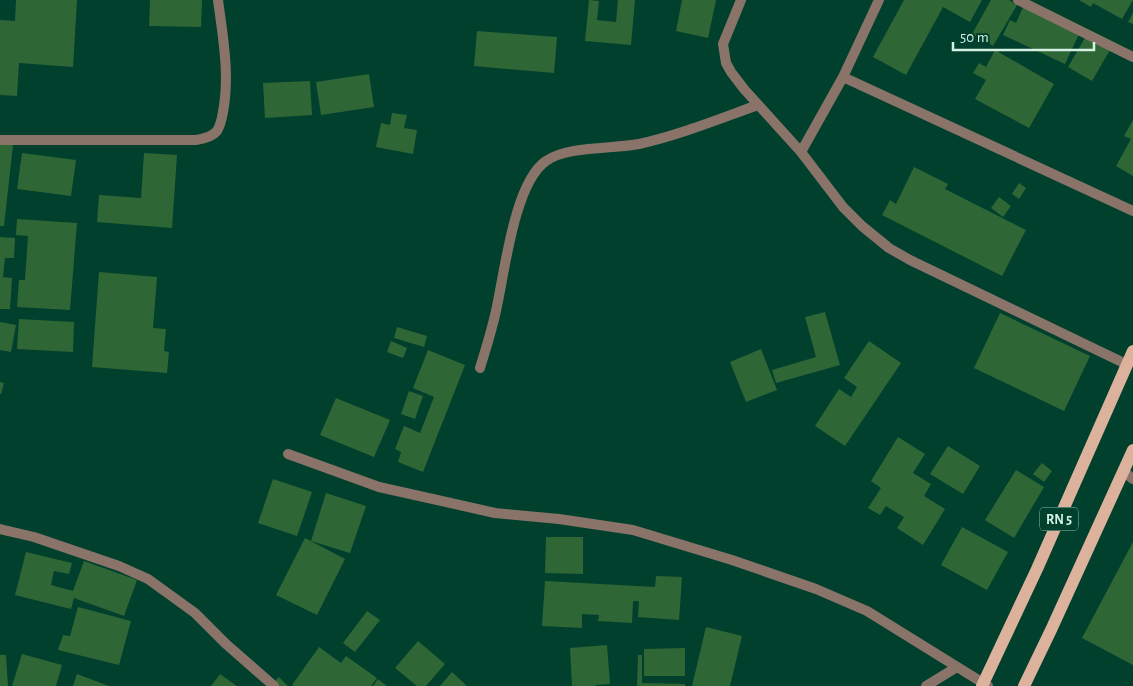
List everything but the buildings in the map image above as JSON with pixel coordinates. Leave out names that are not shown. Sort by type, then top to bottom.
[{"type":"main road","name":"RN 5","points":[[984,685],[1133,351]]},
{"type":"main road","name":"RN 5","points":[[1024,686],[1128,475],[1133,450]]},
{"type":"street","points":[[0,140],[196,140],[206,138],[216,131],[222,118],[227,91],[225,54],[218,0]]},
{"type":"street","points":[[741,0],[723,44],[726,63],[744,89],[801,152],[843,207],[862,226],[889,248],[918,265],[1126,364]]},
{"type":"street","points":[[801,152],[843,77],[879,0]]},
{"type":"street","points":[[1018,0],[1133,57]]},
{"type":"street","points":[[843,77],[1133,211]]},
{"type":"street","points":[[480,368],[497,309],[519,204],[527,183],[545,161],[567,153],[638,144],[696,127],[758,105]]},
{"type":"street","points":[[288,454],[379,487],[495,513],[559,519],[633,530],[732,560],[816,589],[867,611],[984,685]]},
{"type":"street","points":[[0,529],[44,540],[119,566],[148,579],[195,613],[226,644],[274,686]]},
{"type":"street","points":[[926,686],[957,667]]}]
